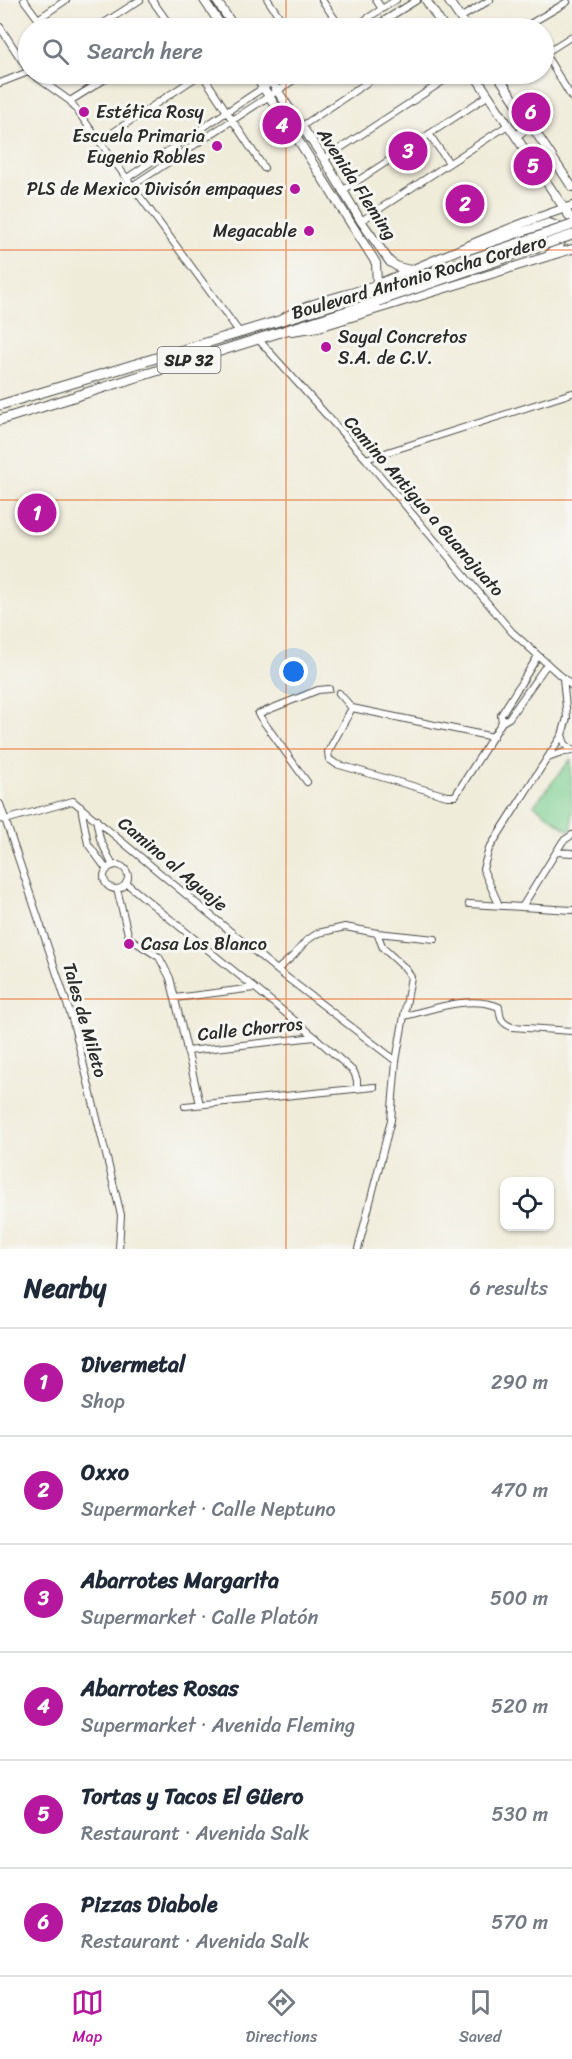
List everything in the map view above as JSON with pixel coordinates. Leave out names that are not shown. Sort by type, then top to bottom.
[{"type":"highway","name":"Boulevard Antonio Rocha Cordero","points":[[377,292],[572,225]]},
{"type":"highway","name":"Boulevard Antonio Rocha Cordero","points":[[377,292],[572,236]]},
{"type":"highway","name":"SLP 32","points":[[0,405],[377,292]]},
{"type":"highway","name":"SLP 32","points":[[0,420],[274,334],[377,292]]},
{"type":"main road","points":[[426,0],[438,18]]},
{"type":"main road","points":[[448,0],[460,18]]},
{"type":"main road","points":[[481,84],[568,207],[572,220]]},
{"type":"main road","points":[[504,84],[572,187]]},
{"type":"main road","points":[[516,136],[531,125]]},
{"type":"main road","points":[[377,292],[410,270],[509,227],[568,207]]},
{"type":"main road","points":[[444,256],[486,245],[545,224],[557,226],[563,236],[561,244],[556,249],[530,262]]},
{"type":"main road","name":"Boulevard Antonio Rocha Cordero","points":[[274,334],[319,327],[572,249]]},
{"type":"street","points":[[24,0],[37,18]]},
{"type":"street","points":[[39,18],[66,0]]},
{"type":"street","points":[[112,18],[140,0]]},
{"type":"street","points":[[152,0],[165,18]]},
{"type":"street","points":[[204,0],[216,18]]},
{"type":"street","points":[[216,0],[229,18]]},
{"type":"street","points":[[268,0],[281,18]]},
{"type":"street","points":[[322,0],[334,18]]},
{"type":"street","points":[[376,0],[382,9]]},
{"type":"street","points":[[368,18],[396,0]]},
{"type":"street","points":[[388,18],[417,0]]},
{"type":"street","points":[[460,18],[490,0]]},
{"type":"street","points":[[540,18],[567,2]]},
{"type":"street","points":[[0,27],[18,54]]},
{"type":"street","points":[[554,47],[572,36]]},
{"type":"street","points":[[554,69],[572,98]]},
{"type":"street","points":[[0,83],[18,76]]},
{"type":"street","points":[[47,84],[70,101],[240,333]]},
{"type":"street","points":[[70,101],[97,84]]},
{"type":"street","points":[[100,141],[187,84]]},
{"type":"street","points":[[209,84],[264,168]]},
{"type":"street","name":"Avenida Fleming","points":[[260,84],[376,263],[377,292]]},
{"type":"street","points":[[126,178],[269,84]]},
{"type":"street","name":"Avenida Fleming","points":[[273,84],[390,262],[410,270]]},
{"type":"street","points":[[132,186],[288,84]]},
{"type":"street","points":[[293,132],[365,84]]},
{"type":"street","points":[[324,159],[439,84]]},
{"type":"street","points":[[342,191],[489,95]]},
{"type":"street","points":[[361,221],[508,125]]},
{"type":"street","points":[[429,134],[449,163]]},
{"type":"street","name":"Camino Antiguo a Guanajuato","points":[[258,339],[366,459],[512,632],[572,686]]},
{"type":"street","points":[[366,459],[572,393]]},
{"type":"street","points":[[502,722],[501,715],[538,656]]},
{"type":"street","points":[[352,708],[328,752],[329,759],[336,764],[447,796],[455,796],[502,722],[509,718],[547,664]]},
{"type":"street","points":[[499,905],[483,868],[489,849],[562,735],[569,704],[563,678]]},
{"type":"street","points":[[307,782],[258,714],[318,690],[329,689]]},
{"type":"street","points":[[339,693],[352,708],[493,737]]},
{"type":"street","points":[[562,735],[572,751]]},
{"type":"street","points":[[547,759],[572,751]]},
{"type":"street","name":"Camino al Aguaje","points":[[3,819],[73,801],[277,970],[396,1061]]},
{"type":"street","name":"Tales de Mileto","points":[[0,804],[3,819],[73,1022],[121,1215],[119,1249]]},
{"type":"street","points":[[81,807],[88,844],[110,868],[124,869],[127,876],[126,883],[117,889]]},
{"type":"street","points":[[96,819],[110,868]]},
{"type":"street","points":[[522,907],[563,841],[572,835]]},
{"type":"street","points":[[88,844],[100,839]]},
{"type":"street","points":[[557,852],[572,853]]},
{"type":"street","points":[[110,868],[104,877],[106,884],[117,889]]},
{"type":"street","points":[[126,883],[315,1037],[354,1072],[357,1088]]},
{"type":"street","points":[[117,889],[129,938],[159,957],[170,978],[200,1104]]},
{"type":"street","points":[[468,904],[572,910]]},
{"type":"street","points":[[277,970],[306,941],[318,933],[345,927],[435,939]]},
{"type":"street","points":[[358,1249],[391,1120],[396,1061],[411,977],[406,969],[383,948],[377,933]]},
{"type":"street","points":[[175,998],[254,988]]},
{"type":"street","points":[[404,1016],[467,1002],[487,1002],[499,1007],[500,1018],[504,1024],[512,1027],[572,1030]]},
{"type":"street","name":"Calle Chorros","points":[[187,1051],[315,1037]]},
{"type":"street","points":[[185,1106],[374,1087]]},
{"type":"green space","points":[[571,759],[572,828],[568,830],[534,805]]},
{"type":"place","name":"Estética Rosy","points":[[84,112]]},
{"type":"place","name":"Pizzas Diabole","points":[[531,112]]},
{"type":"place","name":"Abarrotes Rosas","points":[[282,125]]},
{"type":"place","name":"Escuela Primaria Eugenio Robles","points":[[217,146]]},
{"type":"place","name":"Abarrotes Margarita","points":[[408,151]]},
{"type":"place","name":"Tortas y Tacos El Güero","points":[[533,166]]},
{"type":"place","name":"PLS de Mexico Divisón empaques","points":[[295,189]]},
{"type":"place","name":"Oxxo","points":[[465,204]]},
{"type":"place","name":"Megacable","points":[[309,231]]},
{"type":"place","name":"Sayal Concretos S.A. de C.V.","points":[[326,347]]},
{"type":"place","name":"Divermetal","points":[[37,513]]},
{"type":"place","name":"Casa Los Blanco","points":[[129,944]]}]
